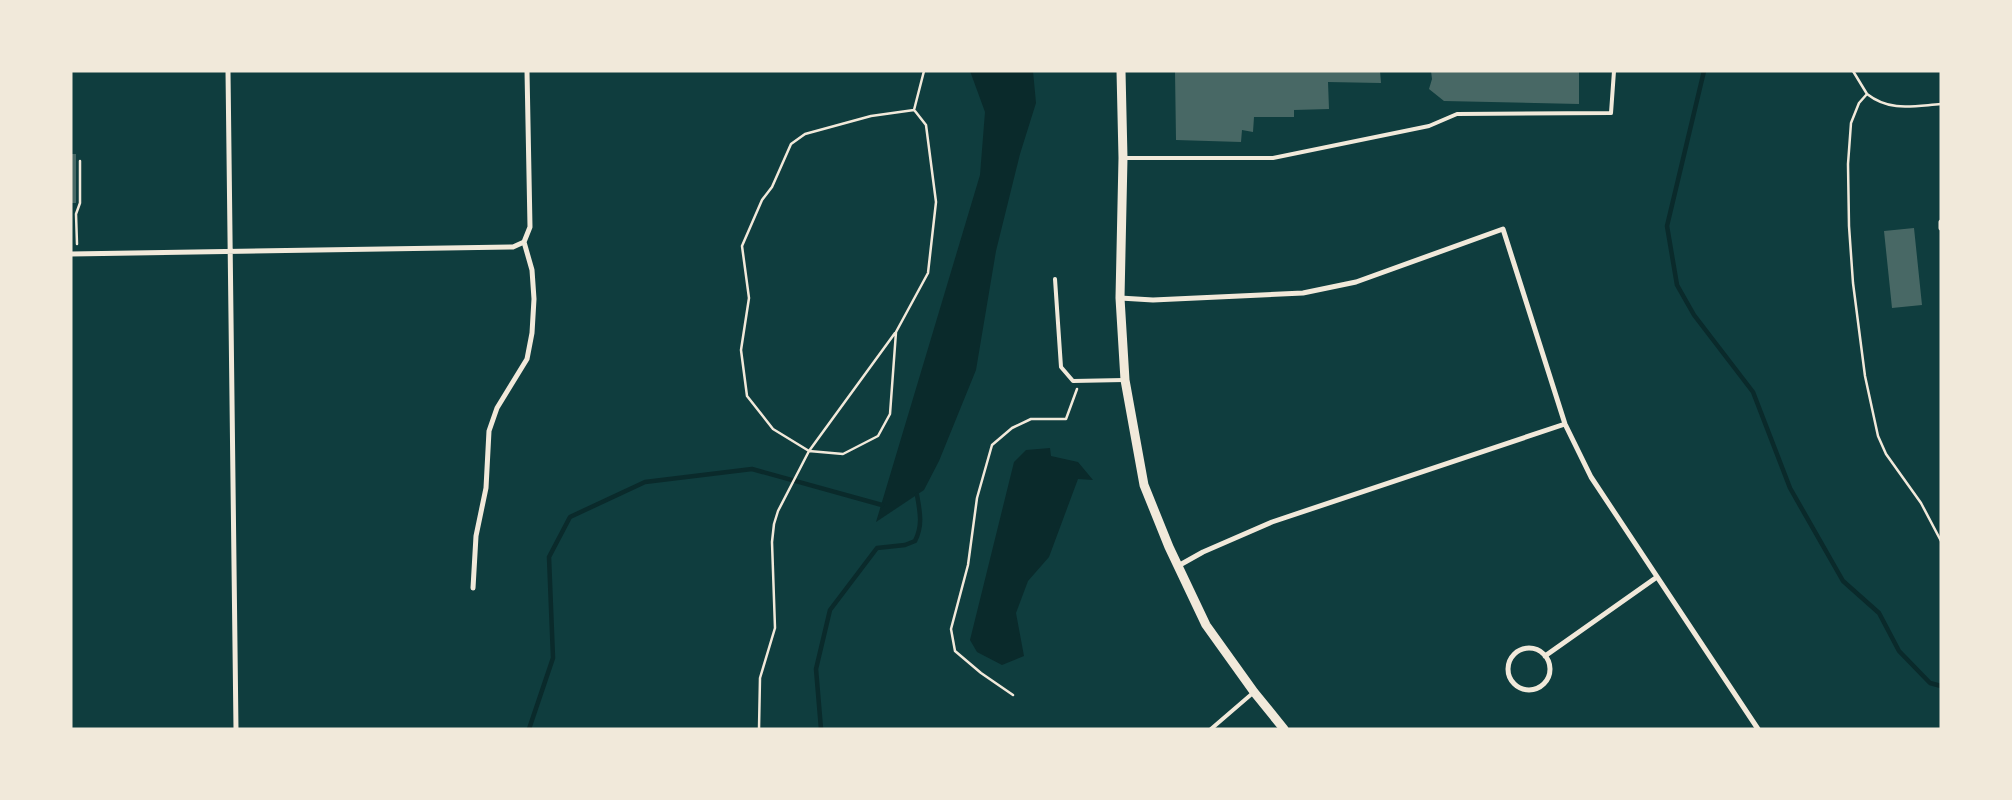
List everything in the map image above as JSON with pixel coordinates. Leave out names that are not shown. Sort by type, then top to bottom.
[{"type":"street","points":[[228,71],[236,729]]},
{"type":"street","points":[[474,588],[476,536],[486,488],[489,431],[497,408],[527,359],[532,334],[534,299],[532,270],[524,242],[530,227],[527,71]]},
{"type":"street","points":[[1121,71],[1123,158],[1120,298],[1124,380],[1144,484],[1178,566],[1206,625],[1254,692],[1284,729]]},
{"type":"street","points":[[1941,222],[1941,228]]},
{"type":"street","points":[[1120,298],[1153,300],[1303,293],[1356,282],[1503,229],[1565,424],[1591,477],[1758,729]]},
{"type":"street","points":[[74,254],[229,250],[513,247],[524,242]]},
{"type":"street","points":[[1178,566],[1203,552],[1272,522],[1565,424]]},
{"type":"street","points":[[1545,656],[1658,576]]},
{"type":"street","points":[[1530,648],[1538,650],[1545,656],[1549,665],[1549,674],[1545,683],[1537,688],[1527,690],[1518,687],[1511,680],[1508,671],[1509,662],[1521,650],[1530,648]]},
{"type":"lane","points":[[1123,158],[1272,158],[1429,126],[1457,114],[1612,113],[1614,71]]},
{"type":"lane","points":[[1055,279],[1061,367],[1073,381],[1124,380]]},
{"type":"lane","points":[[1211,729],[1254,692]]},
{"type":"path","points":[[914,110],[924,71]]},
{"type":"path","points":[[1853,71],[1867,94],[1878,102],[1892,107],[1941,104]]},
{"type":"path","points":[[1867,94],[1859,103],[1851,123],[1848,164],[1849,226],[1853,283],[1865,376],[1878,436],[1886,454],[1921,503],[1941,541]]},
{"type":"path","points":[[758,728],[760,678],[775,628],[772,542],[778,511],[809,451],[896,332],[928,273],[936,202],[926,125],[914,110]]},
{"type":"path","points":[[896,332],[890,414],[878,436],[843,454],[809,451],[773,429],[747,396],[741,350],[748,298],[742,246],[762,200],[772,187],[791,144],[805,134],[871,116],[914,110]]},
{"type":"path","points":[[74,254],[76,214],[80,203],[80,161]]},
{"type":"path","points":[[1014,695],[981,673],[955,651],[951,629],[968,564],[976,498],[992,444],[1012,428],[1031,419],[1066,419],[1080,380]]},
{"type":"water","points":[[970,71],[1033,71],[1036,103],[1020,154],[996,251],[976,370],[939,461],[924,490],[876,522],[980,175],[985,112]]},
{"type":"water","points":[[1050,448],[1051,456],[1078,462],[1093,480],[1078,479],[1049,557],[1028,581],[1016,613],[1024,656],[1002,665],[977,652],[970,640],[1014,462],[1026,450]]},
{"type":"building","points":[[1175,71],[1380,71],[1381,83],[1328,82],[1329,109],[1294,110],[1294,117],[1254,117],[1253,132],[1242,130],[1241,142],[1176,140]]},
{"type":"building","points":[[1431,71],[1579,71],[1579,104],[1444,101],[1429,89],[1432,79]]},
{"type":"building","points":[[71,154],[76,154],[76,203],[71,203]]},
{"type":"building","points":[[1914,228],[1922,305],[1892,308],[1884,231]]},
{"type":"waterway","points":[[1704,71],[1667,226],[1677,285],[1694,315],[1753,392],[1790,488],[1843,581],[1879,613],[1899,651],[1930,683],[1941,686]]},
{"type":"waterway","points":[[529,729],[553,658],[549,557],[570,517],[645,482],[752,469],[882,505]]},
{"type":"waterway","points":[[821,729],[816,669],[830,610],[877,548],[905,545],[915,541],[920,524],[917,495]]}]
